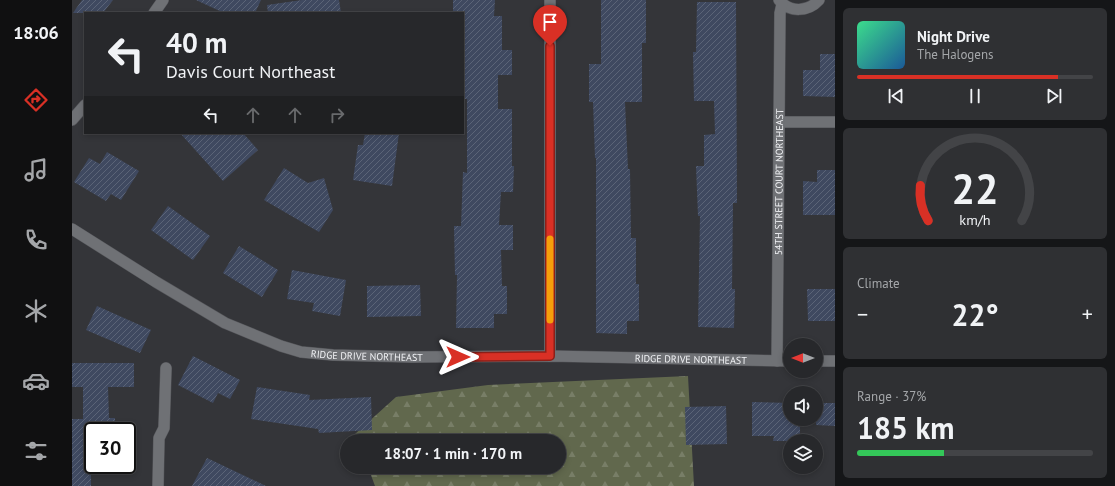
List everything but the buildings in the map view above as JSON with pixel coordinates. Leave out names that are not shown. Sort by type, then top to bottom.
[{"type":"street","points":[[155,12],[163,0]]},
{"type":"street","points":[[550,0],[550,356]]},
{"type":"street","name":"54TH STREET COURT NORTHEAST","points":[[780,2],[790,8],[799,10],[807,9],[819,0]]},
{"type":"street","name":"54TH STREET COURT NORTHEAST","points":[[777,361],[780,2]]},
{"type":"street","points":[[72,120],[84,106]]},
{"type":"street","points":[[779,122],[835,122]]},
{"type":"street","name":"RIDGE DRIVE NORTHEAST","points":[[72,229],[149,278],[225,323],[281,346],[301,352],[333,355],[412,357],[550,356],[783,361]]},
{"type":"street","points":[[823,361],[835,361]]},
{"type":"street","points":[[158,486],[160,438],[164,428],[166,368]]},
{"type":"green space","points":[[688,376],[694,486],[375,486],[371,474],[566,474],[566,434],[355,434],[396,397],[488,385]]},
{"type":"slow traffic","points":[[550,239],[550,320]]},
{"type":"route","points":[[458,357],[550,356],[550,46]]}]
